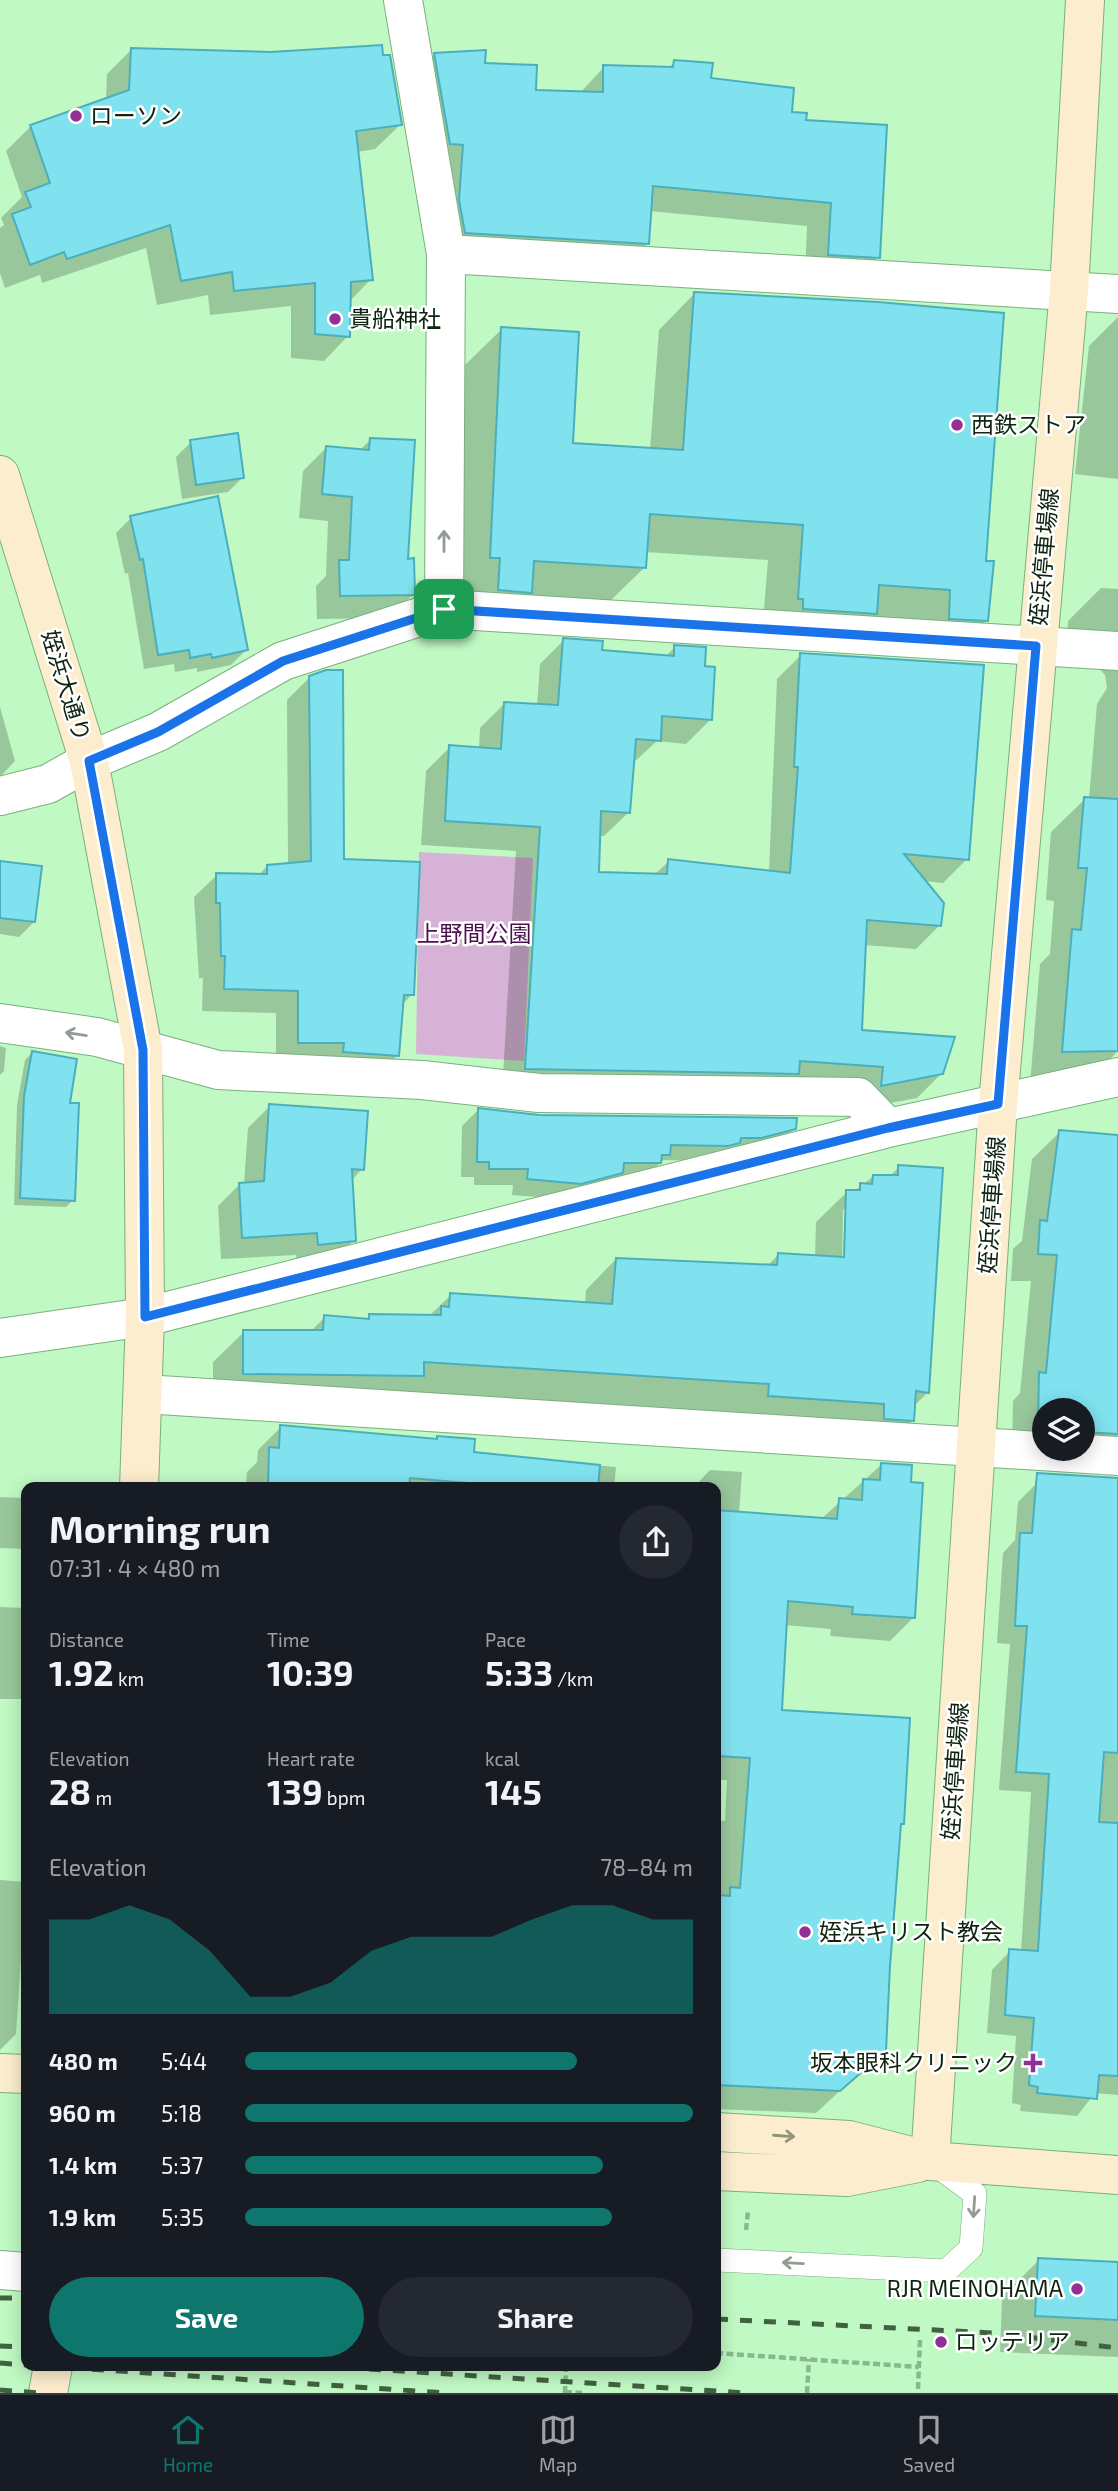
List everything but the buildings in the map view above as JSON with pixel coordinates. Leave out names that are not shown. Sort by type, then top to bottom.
[{"type":"street","points":[[403,0],[446,254],[444,609]]},
{"type":"street","name":"姪浜停車場線","points":[[930,2161],[998,1104],[1069,290],[1085,0]]},
{"type":"street","points":[[446,254],[1118,294]]},
{"type":"street","name":"姪浜大通り","points":[[0,475],[89,761],[143,1050],[145,1317],[139,1482]]},
{"type":"street","points":[[0,796],[48,784],[89,761],[158,732],[283,661],[444,609],[1118,650]]},
{"type":"street","points":[[0,1023],[97,1037],[218,1070],[422,1080],[539,1093],[858,1097],[888,1128]]},
{"type":"street","points":[[0,1338],[145,1317],[888,1128],[1118,1077]]},
{"type":"street","points":[[144,1394],[1118,1456]]},
{"type":"street","points":[[0,2073],[21,2074]]},
{"type":"street","points":[[721,2132],[849,2140],[930,2161],[1118,2175]]},
{"type":"street","points":[[721,2171],[847,2176],[930,2161]]},
{"type":"street","points":[[0,2270],[21,2272]]},
{"type":"street","points":[[48,2393],[53,2371]]},
{"type":"lane","points":[[721,2259],[946,2271],[971,2248],[975,2194],[930,2161]]},
{"type":"path","points":[[744,2261],[748,2208]]},
{"type":"path","points":[[918,2389],[920,2340]]},
{"type":"path","points":[[721,2353],[919,2367]]},
{"type":"path","points":[[807,2393],[809,2360]]},
{"type":"path","points":[[566,2371],[565,2392],[582,2393]]},
{"type":"green space","name":"上野間公園","points":[[419,852],[533,858],[524,1061],[416,1054]]},
{"type":"railway","points":[[0,2298],[21,2298]]},
{"type":"railway","points":[[721,2319],[994,2333],[1118,2348]]},
{"type":"railway","points":[[0,2346],[21,2347]]},
{"type":"railway","points":[[0,2363],[21,2365]]},
{"type":"railway","points":[[118,2371],[446,2393]]},
{"type":"railway","points":[[400,2371],[746,2393]]},
{"type":"railway","points":[[0,2390],[39,2393]]},
{"type":"place","name":"ローソン","points":[[76,116]]},
{"type":"place","name":"貴船神社","points":[[335,319]]},
{"type":"place","name":"西鉄ストア","points":[[957,425]]},
{"type":"place","name":"姪浜キリスト教会","points":[[805,1932]]},
{"type":"place","name":"坂本眼科クリニック","points":[[1033,2063]]},
{"type":"place","name":"RJR MEINOHAMA","points":[[1077,2289]]},
{"type":"place","name":"ロッテリア","points":[[941,2342]]},
{"type":"route","points":[[444,609],[1036,646],[998,1104],[888,1128],[145,1317],[143,1050],[89,761],[158,732],[283,661],[444,609]]}]
